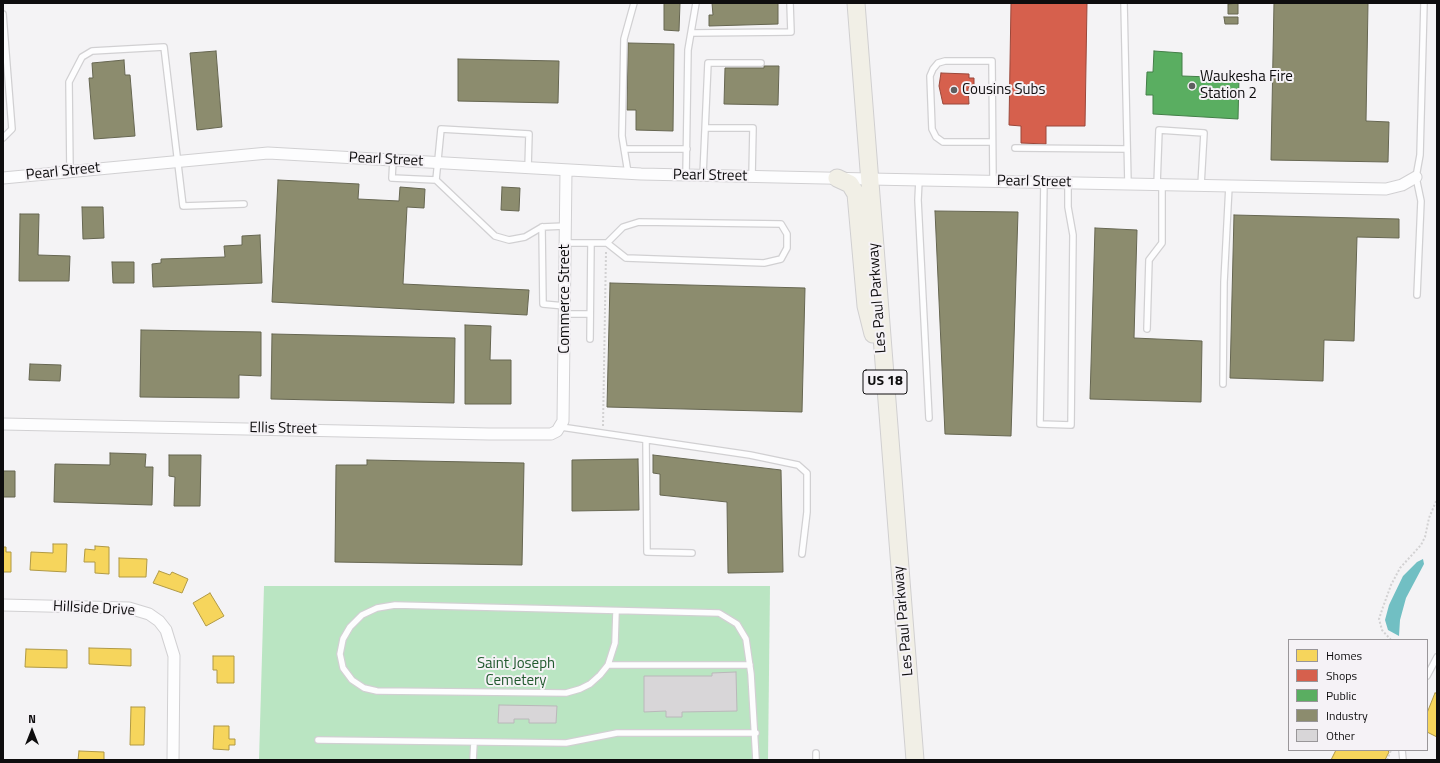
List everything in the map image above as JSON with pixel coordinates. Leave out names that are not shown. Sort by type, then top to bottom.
[{"type":"main road","name":"Les Paul Parkway","points":[[856,3],[915,760]]},
{"type":"main road","points":[[837,178],[850,184],[856,194],[866,306],[885,381]]},
{"type":"street","name":"Pearl Street","points":[[3,178],[268,153],[628,174],[1386,189],[1402,185],[1416,177]]},
{"type":"street","name":"Commerce Street","points":[[561,427],[563,421],[566,171]]},
{"type":"street","name":"Ellis Street","points":[[3,424],[497,434],[551,434],[561,427]]},
{"type":"street","name":"Hillside Drive","points":[[3,605],[129,608],[149,614],[159,621],[166,630],[172,643],[174,656],[173,760]]},
{"type":"lane","points":[[628,174],[622,136],[624,39],[634,3]]},
{"type":"lane","points":[[686,175],[688,50],[696,3]]},
{"type":"lane","points":[[691,33],[792,32],[790,3]]},
{"type":"lane","points":[[1124,3],[1128,184]]},
{"type":"lane","points":[[1417,295],[1421,201],[1416,177],[1420,156],[1424,3]]},
{"type":"lane","points":[[3,14],[12,129],[3,138]]},
{"type":"lane","points":[[70,172],[69,82],[82,57],[92,50],[164,47],[183,206],[244,204]]},
{"type":"lane","points":[[992,142],[943,142],[936,137],[932,129],[930,76],[933,69],[938,64],[944,61],[992,61],[992,142],[992,181]]},
{"type":"lane","points":[[704,175],[708,63],[761,63]]},
{"type":"lane","points":[[706,128],[753,128],[752,176]]},
{"type":"lane","points":[[436,180],[441,129],[529,134],[528,168]]},
{"type":"lane","points":[[1146,329],[1149,260],[1162,243],[1159,185],[1159,130],[1204,133],[1201,185]]},
{"type":"lane","points":[[1015,148],[1127,149]]},
{"type":"lane","points":[[624,149],[686,149]]},
{"type":"lane","points":[[393,160],[392,178],[436,180],[495,236],[509,240],[525,238],[542,227],[565,226]]},
{"type":"lane","points":[[919,180],[918,200],[929,418]]},
{"type":"lane","points":[[1044,182],[1040,424],[1071,425],[1072,235],[1068,207],[1068,183]]},
{"type":"lane","points":[[1223,384],[1224,282],[1229,186]]},
{"type":"lane","points":[[565,243],[606,243],[626,258],[764,263],[781,259],[787,248],[787,234],[781,224],[638,222],[623,227],[606,243]]},
{"type":"lane","points":[[542,227],[543,304],[565,310],[590,314]]},
{"type":"lane","points":[[590,338],[591,243]]},
{"type":"lane","points":[[561,427],[750,455],[798,465],[807,473],[806,512],[802,554]]},
{"type":"lane","points":[[646,440],[647,552],[692,553]]},
{"type":"lane","points":[[616,612],[615,643],[608,665],[590,684],[566,693],[392,692],[364,688],[352,680],[343,668],[340,654],[343,639],[346,633],[362,615],[377,608],[395,605],[616,612],[719,613],[737,624],[746,639],[750,665],[756,733],[756,760]]},
{"type":"lane","points":[[1428,674],[1437,657]]},
{"type":"lane","points":[[608,665],[750,665]]},
{"type":"lane","points":[[318,740],[566,744],[617,733],[756,733]]},
{"type":"lane","points":[[474,743],[474,760]]},
{"type":"lane","points":[[816,753],[816,760]]},
{"type":"path","points":[[603,416],[606,243]]},
{"type":"path","points":[[1390,639],[1382,630],[1379,619],[1383,607],[1391,585],[1400,568],[1421,545],[1425,537],[1429,518],[1437,499]]},
{"type":"path","points":[[1386,760],[1390,751]]},
{"type":"green space","name":"Saint Joseph Cemetery","points":[[264,586],[770,586],[768,760],[259,760]]},
{"type":"water","points":[[1423,559],[1424,564],[1406,598],[1400,620],[1399,636],[1388,630],[1385,620],[1389,605],[1403,576],[1417,562]]},
{"type":"building: Homes","points":[[53,544],[67,544],[66,572],[30,570],[31,552],[53,553]]},
{"type":"building: Homes","points":[[95,546],[109,547],[109,574],[95,573],[95,562],[84,562],[85,549],[95,550]]},
{"type":"building: Homes","points":[[3,547],[6,547],[6,552],[11,552],[11,572],[3,572]]},
{"type":"building: Homes","points":[[119,558],[147,559],[146,577],[119,577]]},
{"type":"building: Homes","points":[[159,571],[170,575],[172,572],[188,579],[182,593],[153,583]]},
{"type":"building: Homes","points":[[210,593],[224,616],[206,626],[193,603]]},
{"type":"building: Homes","points":[[89,648],[131,649],[131,666],[89,664]]},
{"type":"building: Homes","points":[[26,649],[67,650],[67,668],[25,667]]},
{"type":"building: Homes","points":[[213,656],[234,656],[234,683],[217,683],[217,670],[213,670]]},
{"type":"building: Homes","points":[[1435,693],[1437,693],[1437,737],[1428,732],[1428,710]]},
{"type":"building: Homes","points":[[131,707],[145,707],[144,745],[130,745]]},
{"type":"building: Homes","points":[[214,726],[229,726],[229,739],[235,739],[235,745],[229,745],[229,750],[213,749]]},
{"type":"building: Homes","points":[[79,751],[104,752],[104,760],[78,760]]},
{"type":"building: Homes","points":[[1336,751],[1389,752],[1385,760],[1331,760]]},
{"type":"building: Shops","points":[[1011,3],[1087,3],[1085,126],[1046,126],[1046,144],[1021,143],[1021,126],[1009,125]]},
{"type":"building: Shops","name":"Cousins Subs","points":[[941,73],[969,74],[969,78],[974,78],[974,88],[968,88],[969,104],[943,104],[939,86]]},
{"type":"building: Public","name":"Waukesha Fire Station 2","points":[[1154,51],[1182,53],[1182,76],[1239,78],[1238,119],[1153,114],[1153,95],[1146,95],[1147,72],[1153,72]]},
{"type":"building: Industry","points":[[664,3],[680,3],[679,31],[664,30]]},
{"type":"building: Industry","points":[[712,3],[778,3],[778,24],[709,26],[709,15],[713,15]]},
{"type":"building: Industry","points":[[1238,3],[1238,14],[1228,14],[1228,4]]},
{"type":"building: Industry","points":[[1274,3],[1368,3],[1366,121],[1389,122],[1388,162],[1271,160]]},
{"type":"building: Industry","points":[[1224,17],[1238,17],[1238,24],[1225,24]]},
{"type":"building: Industry","points":[[628,43],[674,44],[673,131],[636,130],[636,110],[627,110]]},
{"type":"building: Industry","points":[[216,51],[222,127],[197,130],[190,53]]},
{"type":"building: Industry","points":[[458,59],[559,61],[558,103],[458,101]]},
{"type":"building: Industry","points":[[124,60],[125,75],[130,75],[135,136],[94,139],[89,78],[93,78],[92,63]]},
{"type":"building: Industry","points":[[764,66],[779,66],[778,105],[724,104],[725,68],[764,68]]},
{"type":"building: Industry","points":[[278,180],[359,184],[358,199],[399,201],[400,187],[425,189],[424,208],[407,207],[403,284],[529,290],[527,315],[272,302]]},
{"type":"building: Industry","points":[[502,187],[520,188],[519,211],[501,210]]},
{"type":"building: Industry","points":[[82,207],[103,207],[104,238],[83,239]]},
{"type":"building: Industry","points":[[935,211],[1018,212],[1011,436],[945,434]]},
{"type":"building: Industry","points":[[20,214],[39,214],[38,255],[70,256],[69,281],[19,281]]},
{"type":"building: Industry","points":[[1234,215],[1399,219],[1399,238],[1357,237],[1354,341],[1324,340],[1323,381],[1230,378]]},
{"type":"building: Industry","points":[[1095,228],[1137,230],[1134,338],[1202,341],[1201,402],[1090,399]]},
{"type":"building: Industry","points":[[260,235],[262,283],[153,287],[152,264],[161,263],[161,259],[225,257],[224,246],[242,245],[242,236]]},
{"type":"building: Industry","points":[[112,262],[134,262],[134,283],[113,283]]},
{"type":"building: Industry","points":[[610,283],[805,288],[802,412],[607,407]]},
{"type":"building: Industry","points":[[465,325],[491,326],[490,360],[511,360],[511,404],[465,404]]},
{"type":"building: Industry","points":[[141,330],[261,332],[261,376],[239,375],[239,398],[140,397]]},
{"type":"building: Industry","points":[[272,334],[455,338],[454,403],[271,399]]},
{"type":"building: Industry","points":[[30,364],[61,365],[60,381],[29,380]]},
{"type":"building: Industry","points":[[110,453],[146,454],[145,467],[153,467],[152,505],[54,502],[55,464],[110,465]]},
{"type":"building: Industry","points":[[169,455],[201,455],[200,506],[174,506],[175,477],[169,476]]},
{"type":"building: Industry","points":[[653,455],[781,470],[783,572],[728,573],[727,502],[660,495],[660,474],[653,473]]},
{"type":"building: Industry","points":[[638,459],[639,510],[572,511],[572,460]]},
{"type":"building: Industry","points":[[367,460],[524,463],[522,565],[335,562],[336,465],[367,465]]},
{"type":"building: Industry","points":[[3,471],[15,471],[15,497],[3,497]]},
{"type":"building: Other","points":[[736,672],[737,711],[682,712],[682,717],[666,717],[666,711],[644,712],[644,676],[712,676],[712,673]]},
{"type":"building: Other","points":[[499,705],[557,706],[556,723],[529,723],[529,719],[514,719],[514,723],[498,723]]},
{"type":"place","name":"Waukesha Fire Station 2","points":[[1192,86]]},
{"type":"place","name":"Cousins Subs","points":[[954,90]]}]
